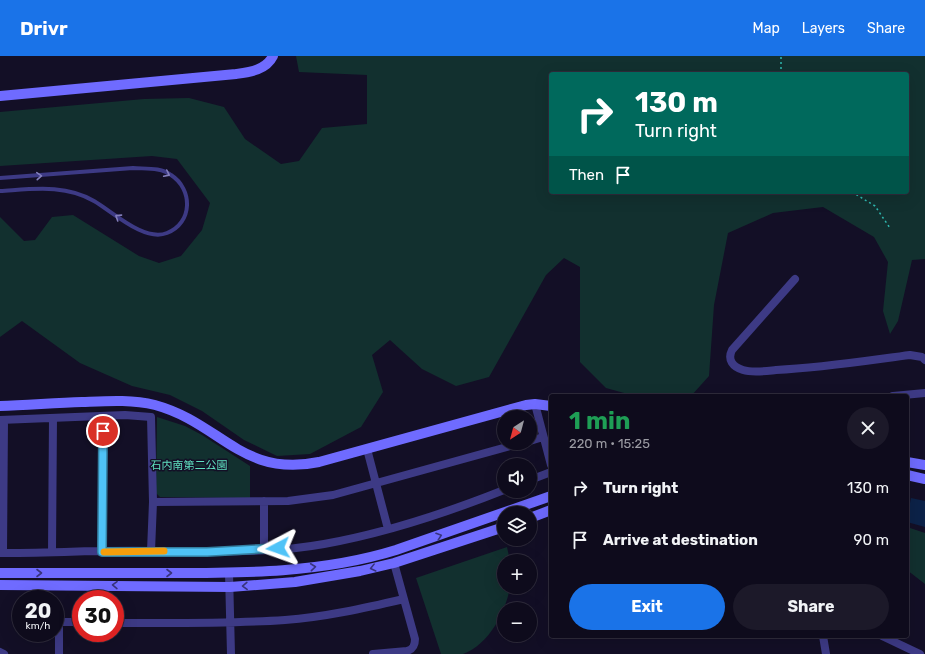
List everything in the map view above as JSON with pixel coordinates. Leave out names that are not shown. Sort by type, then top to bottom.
[{"type":"street","points":[[0,96],[236,74],[254,71],[265,66],[273,56]]},
{"type":"street","points":[[795,279],[732,350],[730,356],[731,362],[735,367],[744,371],[799,369],[910,355],[922,357],[925,360]]},
{"type":"street","points":[[909,394],[925,393]]},
{"type":"street","points":[[0,406],[114,401],[153,404],[190,418],[245,454],[269,463],[281,465],[307,465],[535,404],[549,406]]},
{"type":"street","points":[[535,404],[549,458]]},
{"type":"street","points":[[151,551],[153,502],[151,417],[125,415],[2,420],[2,553],[151,551],[207,552],[264,550],[323,544],[388,529],[458,508],[497,493]]},
{"type":"street","points":[[102,552],[103,416]]},
{"type":"street","points":[[52,552],[53,418]]},
{"type":"street","points":[[537,439],[543,437]]},
{"type":"street","points":[[367,449],[388,529]]},
{"type":"street","points":[[153,502],[288,501],[333,494],[497,450]]},
{"type":"street","points":[[909,462],[925,465]]},
{"type":"street","points":[[537,477],[549,473]]},
{"type":"street","points":[[909,475],[925,479]]},
{"type":"street","points":[[0,574],[229,573],[294,570],[326,566],[376,556],[448,533],[549,497]]},
{"type":"street","points":[[264,501],[264,550]]},
{"type":"street","points":[[537,515],[549,511]]},
{"type":"street","points":[[0,585],[230,587],[294,582],[394,563],[497,528]]},
{"type":"street","points":[[373,654],[407,651],[412,649],[415,645],[394,563]]},
{"type":"street","points":[[229,573],[231,654]]},
{"type":"street","points":[[124,622],[230,623],[286,620],[341,613],[404,599]]},
{"type":"street","points":[[59,654],[59,622],[72,622]]},
{"type":"street","points":[[823,638],[826,654]]},
{"type":"street","points":[[886,638],[920,654]]},
{"type":"street","points":[[0,652],[4,654]]},
{"type":"lane","points":[[0,178],[133,168],[155,169],[171,174],[181,184],[188,199],[187,212],[180,225],[167,233],[153,234],[138,230],[93,200],[69,190],[48,188],[0,191]]},
{"type":"path","points":[[781,56],[781,72]]},
{"type":"path","points":[[855,194],[876,206],[890,228]]},
{"type":"green space","points":[[296,56],[925,56],[925,259],[912,260],[898,321],[890,334],[883,311],[888,262],[874,237],[823,207],[773,213],[728,233],[714,305],[709,376],[693,394],[628,394],[606,388],[580,362],[580,267],[564,258],[546,275],[489,377],[456,386],[422,369],[390,340],[372,355],[383,392],[361,427],[310,454],[277,456],[244,440],[202,411],[170,395],[132,386],[80,363],[22,321],[0,337],[0,217],[24,241],[35,240],[52,217],[73,215],[139,256],[159,263],[181,256],[202,230],[210,203],[177,159],[152,156],[0,166],[0,112],[144,99],[189,98],[224,107],[245,139],[281,164],[299,161],[322,128],[367,124],[367,75],[299,72]]},
{"type":"green space","name":"石内南第二公園","points":[[157,417],[185,426],[202,435],[250,466],[250,498],[160,497],[156,493]]},
{"type":"green space","points":[[909,528],[925,533],[925,584],[909,572]]},
{"type":"green space","points":[[507,547],[508,554],[497,554],[497,594],[508,594],[506,602],[497,602],[497,622],[488,635],[472,650],[463,654],[441,654],[416,578]]},
{"type":"water","points":[[911,498],[925,501],[925,527],[909,523]]},
{"type":"slow traffic","points":[[104,552],[164,551]]},
{"type":"route","points":[[103,431],[102,552],[207,552],[264,550],[278,548]]}]
